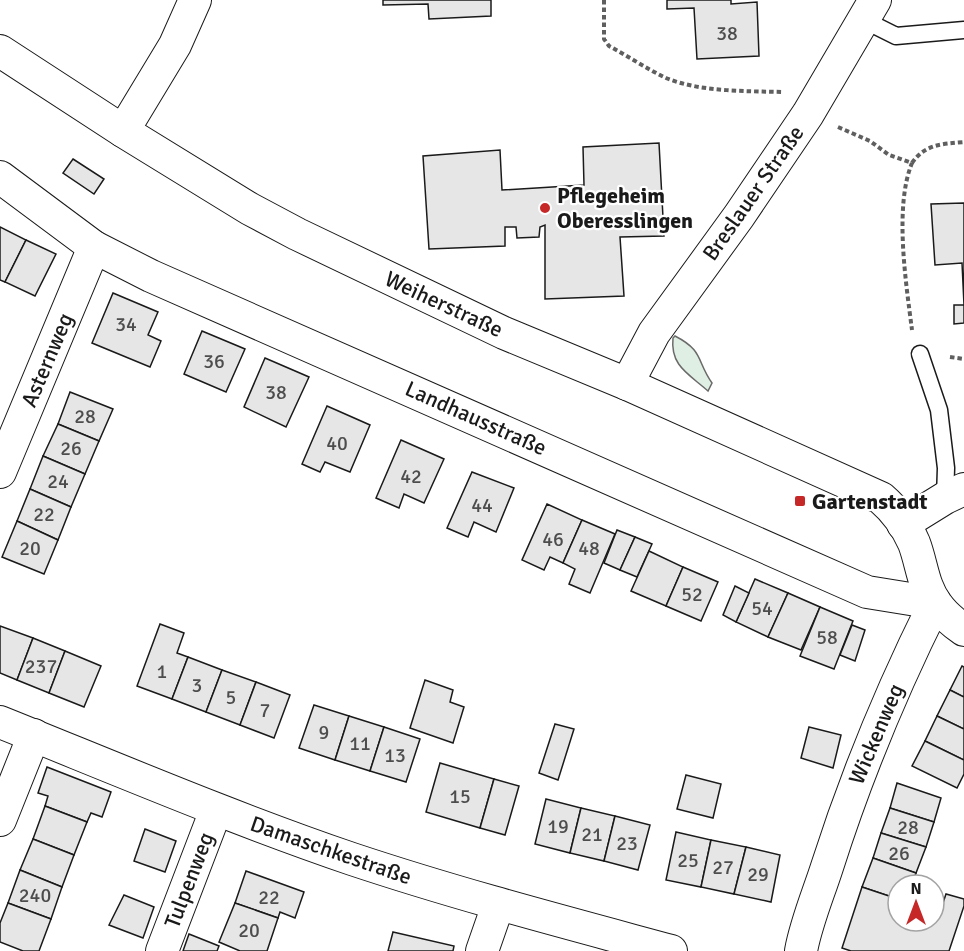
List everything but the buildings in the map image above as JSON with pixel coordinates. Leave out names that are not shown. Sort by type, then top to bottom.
[{"type":"street","points":[[123,131],[176,45],[195,0]]},
{"type":"street","name":"Breslauer Straße","points":[[627,384],[654,333],[739,216],[808,114],[870,10]]},
{"type":"street","name":"Weiherstraße","points":[[0,51],[123,131],[250,209],[297,234],[504,333],[627,384],[881,498],[903,524]]},
{"type":"street","name":"Landhausstraße","points":[[0,177],[94,247],[151,276],[867,592],[935,603]]},
{"type":"street","name":"Asternweg","points":[[0,472],[11,417],[94,247]]},
{"type":"street","points":[[955,494],[903,524],[914,543],[926,584],[935,603],[951,621],[964,630]]},
{"type":"street","name":"Wickenweg","points":[[801,951],[846,807],[868,747],[935,603]]},
{"type":"street","name":"Damaschkestraße","points":[[0,722],[216,810],[352,859],[498,905],[670,951]]},
{"type":"street","points":[[0,820],[34,735]]},
{"type":"street","name":"Tulpenweg","points":[[162,951],[216,810]]},
{"type":"street","points":[[483,951],[498,905]]},
{"type":"lane","points":[[870,10],[896,36],[964,30]]},
{"type":"lane","points":[[920,354],[939,410],[946,468],[955,494]]},
{"type":"path","points":[[604,0],[604,39],[609,46],[666,78],[690,85],[742,91],[782,92]]},
{"type":"path","points":[[808,114],[870,141],[889,155],[912,163]]},
{"type":"path","points":[[920,354],[913,337],[905,263],[903,205],[907,174],[919,153],[933,145],[964,142]]},
{"type":"green space","points":[[675,336],[691,346],[698,356],[712,383],[708,391],[678,363],[673,348]]},
{"type":"place","name":"Pflegeheim Oberesslingen","points":[[545,208]]},
{"type":"place","name":"Gartenstadt","points":[[800,501]]}]
